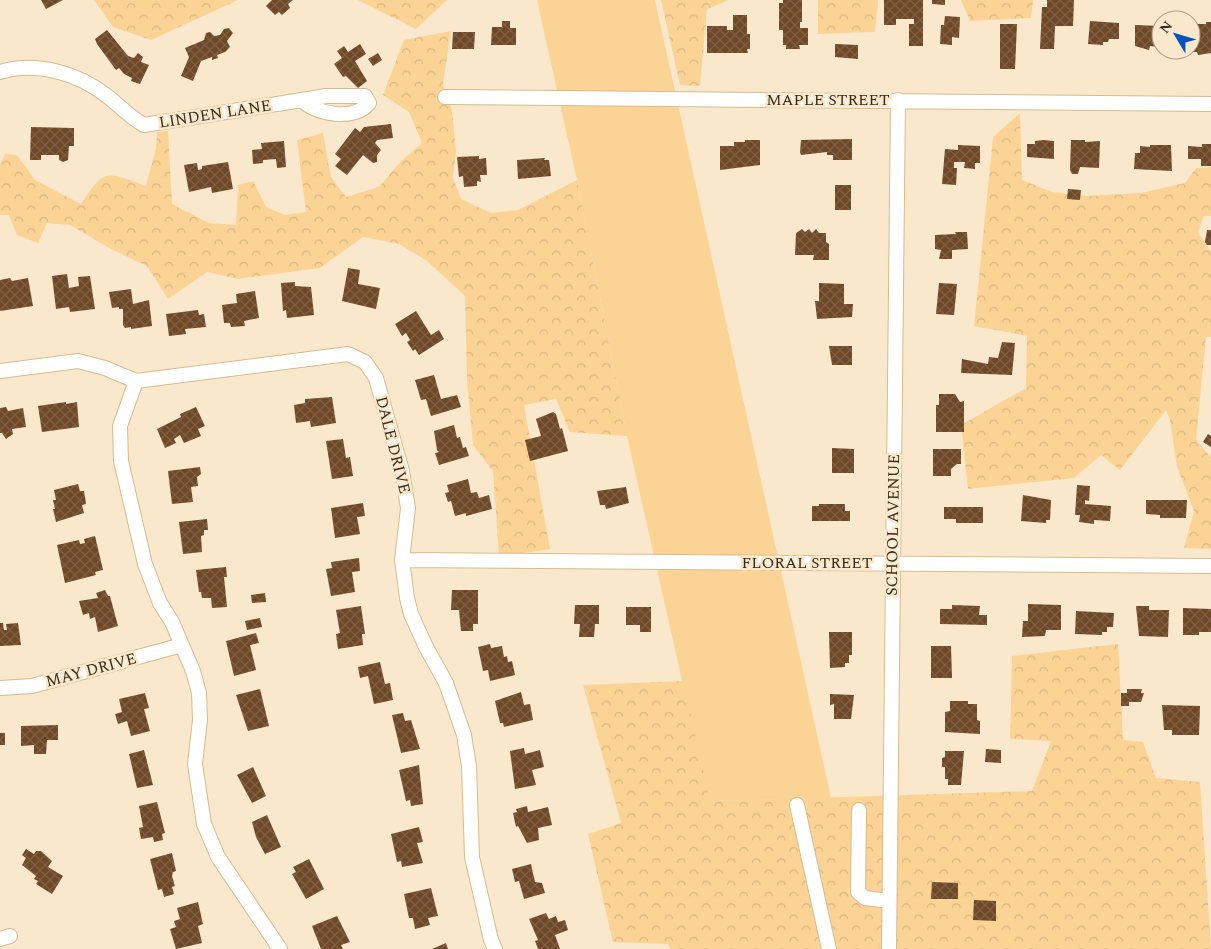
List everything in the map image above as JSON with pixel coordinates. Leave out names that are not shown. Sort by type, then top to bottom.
[{"type":"street","name":"LINDEN LANE","points":[[0,72],[12,68],[47,69],[77,77],[106,95],[129,116],[144,125],[326,96],[365,96],[369,103],[364,109],[349,113],[323,112],[308,107],[302,100]]},
{"type":"street","name":"MAPLE STREET","points":[[445,97],[1211,104]]},
{"type":"street","name":"SCHOOL AVENUE","points":[[889,949],[898,100]]},
{"type":"street","name":"DALE DRIVE","points":[[136,381],[334,354],[348,354],[365,362],[371,368],[381,393],[407,493],[402,560],[411,614],[426,648],[446,683],[464,734],[469,766],[472,857],[491,940],[495,949]]},
{"type":"street","points":[[0,371],[78,361],[105,368],[136,381],[120,426],[121,461],[144,564],[160,603],[182,645],[193,671],[199,693],[200,720],[195,764],[197,788],[204,824],[218,857],[280,949]]},
{"type":"street","name":"FLORAL STREET","points":[[402,560],[1211,566]]},
{"type":"street","name":"MAY DRIVE","points":[[0,688],[32,686],[182,645]]},
{"type":"street","points":[[796,805],[829,949]]},
{"type":"street","points":[[859,810],[858,892],[865,898],[890,901]]},
{"type":"green space","points":[[94,0],[238,0],[151,40],[113,27]]},
{"type":"green space","points":[[358,0],[447,0],[416,29]]},
{"type":"green space","points":[[537,0],[655,0],[831,798],[709,801],[627,436],[577,180]]},
{"type":"green space","points":[[661,0],[729,0],[707,9],[700,86],[680,85]]},
{"type":"green space","points":[[818,0],[878,0],[875,32],[818,34]]},
{"type":"green space","points":[[961,0],[1033,0],[1031,18],[970,21]]},
{"type":"green space","points":[[451,31],[443,84],[452,111],[456,150],[453,178],[461,199],[491,213],[518,210],[577,180],[627,436],[570,432],[556,399],[524,405],[550,549],[499,557],[493,471],[473,445],[467,380],[465,296],[427,261],[399,244],[363,237],[320,268],[238,279],[207,272],[168,299],[147,266],[111,249],[70,225],[47,223],[38,243],[17,235],[9,215],[0,215],[0,164],[5,154],[17,155],[35,180],[81,204],[96,184],[102,178],[108,176],[123,178],[146,186],[156,148],[157,132],[168,131],[172,204],[209,223],[236,225],[238,185],[253,181],[266,207],[285,215],[306,212],[297,140],[323,133],[331,177],[346,197],[379,187],[401,161],[422,143],[409,112],[383,95],[404,40]]},
{"type":"green space","points":[[1020,113],[1022,180],[1052,192],[1088,196],[1141,193],[1185,183],[1196,168],[1211,167],[1211,216],[1204,216],[1198,232],[1211,252],[1211,337],[1206,337],[1196,439],[1211,458],[1211,549],[1184,548],[1194,511],[1177,467],[1170,420],[1166,410],[1120,470],[1101,455],[1074,478],[968,489],[961,425],[1026,388],[1027,336],[974,326],[993,137]]},
{"type":"green space","points":[[1118,644],[1123,740],[1143,742],[1156,778],[1200,782],[1211,949],[670,949],[668,944],[613,942],[588,834],[621,823],[583,685],[683,681],[710,801],[1032,791],[1051,741],[1010,739],[1012,656]]},
{"type":"building","points":[[41,0],[63,0],[46,9]]},
{"type":"building","points":[[272,0],[293,0],[288,4],[290,8],[282,15],[279,12],[275,15],[266,6]]},
{"type":"building","points":[[783,0],[802,0],[802,22],[800,22],[800,28],[808,28],[808,45],[799,45],[800,49],[786,49],[786,45],[783,45],[783,30],[779,30],[779,3],[783,3]]},
{"type":"building","points":[[884,0],[923,0],[923,46],[909,46],[909,24],[914,24],[914,19],[896,19],[896,25],[884,25]]},
{"type":"building","points":[[932,0],[945,0],[945,5],[932,4]]},
{"type":"building","points":[[1047,0],[1074,0],[1073,26],[1055,26],[1054,49],[1040,49],[1042,7],[1047,7]]},
{"type":"building","points":[[733,15],[747,15],[747,34],[750,34],[750,49],[747,49],[748,53],[707,53],[707,26],[727,26],[727,30],[733,30]]},
{"type":"building","points":[[945,16],[960,17],[959,38],[952,37],[952,45],[940,44],[941,25],[944,25]]},
{"type":"building","points":[[502,21],[510,21],[510,28],[516,28],[516,45],[491,45],[492,27],[502,27]]},
{"type":"building","points":[[1090,21],[1119,23],[1119,39],[1109,39],[1108,42],[1103,42],[1103,45],[1088,44]]},
{"type":"building","points":[[1206,22],[1211,22],[1211,53],[1201,55],[1201,24],[1206,24]]},
{"type":"building","points":[[1000,24],[1017,24],[1015,69],[1000,69]]},
{"type":"building","points":[[1135,25],[1151,26],[1151,46],[1149,50],[1135,46]]},
{"type":"building","points":[[229,28],[233,33],[227,41],[230,47],[225,52],[217,55],[218,58],[212,60],[212,57],[201,61],[193,81],[181,76],[189,57],[185,48],[204,40],[206,33],[210,32],[214,36],[220,35],[224,29]]},
{"type":"building","points":[[107,30],[128,56],[134,58],[138,53],[143,57],[141,62],[149,65],[140,84],[131,81],[132,78],[124,74],[119,68],[116,70],[97,44],[95,39]]},
{"type":"building","points":[[453,32],[475,32],[474,49],[452,49]]},
{"type":"building","points":[[360,44],[366,54],[355,61],[367,81],[358,88],[346,76],[343,77],[334,64],[342,58],[337,51],[344,46],[348,52]]},
{"type":"building","points":[[835,44],[858,45],[858,59],[835,57]]},
{"type":"building","points":[[378,53],[382,60],[373,66],[368,59]]},
{"type":"building","points":[[391,124],[393,138],[377,140],[375,143],[381,150],[377,155],[377,162],[373,163],[363,155],[347,175],[335,166],[341,159],[335,154],[355,128],[360,132],[364,127]]},
{"type":"building","points":[[31,127],[74,128],[74,146],[69,146],[68,160],[63,162],[59,160],[59,155],[41,155],[41,160],[30,160]]},
{"type":"building","points":[[852,139],[852,160],[833,160],[833,155],[827,155],[827,152],[801,155],[800,152],[801,140]]},
{"type":"building","points":[[745,140],[760,140],[760,165],[720,170],[720,146],[734,146],[734,142],[745,142]]},
{"type":"building","points":[[1071,140],[1085,140],[1085,142],[1100,141],[1099,168],[1080,167],[1078,174],[1072,174],[1070,170]]},
{"type":"building","points":[[284,141],[286,167],[277,168],[276,159],[263,160],[263,163],[253,164],[252,150],[262,149],[261,143]]},
{"type":"building","points":[[1035,141],[1054,141],[1054,159],[1027,157],[1027,144],[1035,144]]},
{"type":"building","points":[[1202,144],[1211,144],[1211,166],[1201,166],[1201,159],[1188,159],[1188,146],[1202,147]]},
{"type":"building","points":[[958,145],[980,146],[980,163],[975,163],[975,169],[964,168],[965,162],[954,162],[954,168],[957,168],[956,185],[942,184],[945,149],[958,150]]},
{"type":"building","points":[[1150,145],[1171,145],[1172,171],[1134,169],[1135,153],[1140,153],[1140,146],[1150,147]]},
{"type":"building","points":[[479,156],[479,159],[486,158],[487,175],[480,175],[481,182],[477,181],[477,186],[464,187],[463,176],[459,177],[457,157]]},
{"type":"building","points":[[545,158],[544,160],[549,160],[551,176],[518,179],[517,160]]},
{"type":"building","points":[[228,162],[233,189],[212,193],[211,187],[189,192],[184,165],[197,163],[198,170],[202,169],[202,166]]},
{"type":"building","points":[[835,185],[851,185],[851,210],[835,210]]},
{"type":"building","points":[[1068,189],[1081,190],[1080,200],[1067,199]]},
{"type":"building","points":[[802,229],[805,232],[809,229],[812,233],[816,229],[819,233],[826,233],[826,242],[829,244],[829,260],[813,260],[814,255],[795,255],[796,233]]},
{"type":"building","points":[[1207,230],[1211,230],[1211,245],[1207,245],[1205,242]]},
{"type":"building","points":[[955,232],[967,232],[968,249],[952,250],[952,259],[939,259],[941,250],[935,249],[935,235],[956,234]]},
{"type":"building","points":[[348,268],[360,270],[358,284],[380,288],[376,309],[342,301]]},
{"type":"building","points":[[67,274],[69,288],[79,286],[78,277],[90,276],[95,309],[70,312],[69,307],[56,309],[52,276]]},
{"type":"building","points":[[10,278],[12,281],[28,278],[33,306],[0,311],[0,280]]},
{"type":"building","points":[[295,282],[295,286],[311,287],[314,315],[287,318],[286,310],[283,311],[281,283]]},
{"type":"building","points":[[819,283],[844,284],[844,304],[853,304],[852,317],[817,319],[815,301],[819,301]]},
{"type":"building","points":[[939,283],[957,284],[954,315],[936,314]]},
{"type":"building","points":[[131,289],[133,304],[149,300],[152,326],[125,328],[123,325],[123,309],[119,309],[119,307],[112,308],[109,292]]},
{"type":"building","points":[[255,291],[259,318],[244,321],[245,326],[231,327],[230,323],[224,323],[222,305],[237,303],[236,294]]},
{"type":"building","points":[[198,310],[199,315],[204,314],[206,327],[185,329],[186,334],[169,336],[166,314]]},
{"type":"building","points":[[416,311],[431,335],[439,330],[444,339],[419,355],[415,349],[413,351],[407,342],[410,340],[406,333],[402,336],[395,324]]},
{"type":"building","points":[[1002,342],[1015,343],[1012,375],[961,373],[962,359],[988,364],[989,357],[998,358]]},
{"type":"building","points":[[829,346],[852,346],[852,365],[832,365]]},
{"type":"building","points":[[434,375],[441,399],[457,395],[461,407],[431,416],[426,399],[421,400],[415,380]]},
{"type":"building","points":[[939,394],[955,394],[960,402],[964,401],[964,432],[936,432],[936,405],[939,405]]},
{"type":"building","points":[[332,397],[336,423],[311,427],[310,421],[296,423],[294,405],[305,403],[305,399]]},
{"type":"building","points":[[66,402],[66,404],[77,402],[79,427],[42,432],[38,406]]},
{"type":"building","points":[[6,407],[8,411],[23,408],[26,427],[12,429],[13,434],[6,439],[0,433],[0,408]]},
{"type":"building","points":[[196,407],[205,426],[198,429],[201,436],[184,443],[180,435],[174,439],[176,443],[165,448],[157,429],[181,417],[180,414]]},
{"type":"building","points":[[553,412],[556,414],[560,429],[562,428],[568,451],[530,461],[525,440],[541,436],[536,419]]},
{"type":"building","points":[[454,425],[457,438],[460,437],[463,448],[466,447],[469,456],[439,465],[435,453],[439,452],[434,431]]},
{"type":"building","points":[[1208,434],[1211,436],[1211,447],[1203,442]]},
{"type":"building","points":[[343,439],[346,458],[350,457],[353,476],[332,479],[326,441]]},
{"type":"building","points":[[832,448],[854,449],[854,473],[832,473]]},
{"type":"building","points":[[933,449],[961,449],[961,464],[957,464],[951,469],[951,476],[933,476]]},
{"type":"building","points":[[200,467],[201,474],[197,477],[198,486],[191,487],[193,502],[172,504],[168,471]]},
{"type":"building","points":[[468,479],[471,493],[477,492],[479,498],[489,495],[492,509],[466,516],[466,513],[455,516],[451,501],[448,502],[445,493],[449,492],[447,485]]},
{"type":"building","points":[[78,484],[80,491],[84,491],[86,504],[82,505],[84,513],[56,522],[53,509],[55,509],[53,500],[56,500],[54,490]]},
{"type":"building","points":[[1077,485],[1090,486],[1089,501],[1085,500],[1085,504],[1111,506],[1110,521],[1094,520],[1094,524],[1079,522],[1080,515],[1075,515]]},
{"type":"building","points":[[626,487],[629,503],[606,509],[605,505],[600,505],[597,491]]},
{"type":"building","points":[[1023,495],[1051,500],[1050,520],[1046,520],[1046,523],[1021,521]]},
{"type":"building","points":[[1146,500],[1187,500],[1186,518],[1160,518],[1160,515],[1146,514]]},
{"type":"building","points":[[363,503],[365,516],[357,517],[360,534],[335,538],[331,508]]},
{"type":"building","points":[[819,504],[845,504],[845,511],[850,511],[850,521],[812,521],[812,506],[819,506]]},
{"type":"building","points":[[944,507],[983,507],[983,523],[956,523],[956,519],[944,519]]},
{"type":"building","points":[[207,519],[208,530],[204,530],[204,535],[201,536],[202,552],[183,554],[179,522]]},
{"type":"building","points":[[95,536],[103,570],[95,572],[96,575],[65,583],[57,545],[79,540],[80,544],[85,543],[84,539]]},
{"type":"building","points":[[359,558],[360,571],[352,572],[355,592],[331,596],[326,569],[332,568],[331,562]]},
{"type":"building","points":[[226,567],[227,577],[224,577],[227,607],[212,608],[211,598],[202,598],[201,592],[199,592],[196,570]]},
{"type":"building","points":[[105,590],[108,596],[110,596],[118,626],[98,632],[95,617],[90,619],[89,613],[83,615],[79,601],[98,598],[96,593]]},
{"type":"building","points":[[452,590],[478,590],[478,624],[473,624],[473,631],[461,631],[459,610],[451,610]]},
{"type":"building","points":[[265,593],[266,602],[252,603],[251,595]]},
{"type":"building","points":[[1028,604],[1061,605],[1061,630],[1046,630],[1045,636],[1022,637],[1023,621],[1028,621]]},
{"type":"building","points":[[575,605],[599,605],[599,624],[595,624],[594,637],[579,637],[580,624],[574,624]]},
{"type":"building","points":[[952,605],[980,606],[979,615],[987,615],[987,625],[940,624],[940,609],[952,609]]},
{"type":"building","points":[[361,606],[365,634],[362,634],[363,645],[338,649],[336,634],[340,633],[336,610]]},
{"type":"building","points":[[1136,606],[1149,606],[1149,610],[1169,610],[1168,637],[1139,636]]},
{"type":"building","points":[[626,607],[651,607],[651,632],[640,632],[640,625],[626,625]]},
{"type":"building","points":[[1183,608],[1211,609],[1211,632],[1199,632],[1199,635],[1183,635]]},
{"type":"building","points":[[1076,611],[1114,613],[1113,627],[1107,627],[1107,632],[1102,632],[1102,635],[1075,634]]},
{"type":"building","points":[[260,618],[262,627],[247,630],[245,621]]},
{"type":"building","points":[[0,623],[3,623],[4,630],[7,630],[6,624],[18,623],[21,645],[0,646]]},
{"type":"building","points":[[829,632],[852,632],[852,655],[849,655],[849,663],[845,663],[845,667],[830,668]]},
{"type":"building","points":[[256,633],[259,643],[250,645],[256,670],[234,676],[226,641]]},
{"type":"building","points":[[490,644],[491,648],[502,646],[504,657],[507,656],[508,662],[512,661],[515,675],[490,681],[488,670],[483,671],[478,647]]},
{"type":"building","points":[[931,646],[951,646],[952,678],[931,678]]},
{"type":"building","points":[[380,662],[385,684],[390,683],[393,700],[374,704],[368,676],[360,678],[358,667]]},
{"type":"building","points":[[260,689],[269,726],[248,731],[236,695]]},
{"type":"building","points":[[1127,689],[1142,689],[1141,693],[1144,693],[1141,702],[1129,702],[1129,706],[1121,706],[1121,693],[1127,693]]},
{"type":"building","points":[[521,692],[524,705],[530,704],[533,720],[504,727],[503,723],[500,723],[495,701]]},
{"type":"building","points":[[145,693],[149,708],[144,709],[150,731],[131,736],[127,721],[118,724],[115,714],[122,712],[119,699]]},
{"type":"building","points":[[830,694],[854,695],[851,719],[834,719],[834,704],[830,705]]},
{"type":"building","points":[[950,701],[968,701],[968,704],[977,704],[977,720],[980,721],[980,734],[945,732],[945,712],[950,711]]},
{"type":"building","points":[[1162,705],[1200,706],[1199,735],[1172,735],[1172,730],[1164,730]]},
{"type":"building","points":[[403,713],[405,721],[411,720],[420,749],[401,753],[392,715]]},
{"type":"building","points":[[58,725],[58,740],[47,740],[46,754],[34,754],[34,745],[21,746],[21,726]]},
{"type":"building","points":[[0,733],[5,733],[5,745],[0,745]]},
{"type":"building","points":[[524,748],[525,754],[540,750],[544,767],[532,770],[536,785],[515,789],[510,751]]},
{"type":"building","points":[[986,749],[1001,750],[1001,763],[985,762]]},
{"type":"building","points":[[144,750],[153,785],[137,788],[129,754]]},
{"type":"building","points":[[945,751],[964,751],[961,785],[948,785],[948,779],[945,779],[945,767],[942,767],[942,758],[945,757]]},
{"type":"building","points":[[419,765],[423,804],[411,806],[410,800],[406,801],[399,770]]},
{"type":"building","points":[[253,767],[266,796],[252,803],[237,775]]},
{"type":"building","points":[[157,802],[165,833],[162,834],[163,840],[154,842],[153,837],[141,839],[139,828],[143,827],[139,806]]},
{"type":"building","points":[[527,806],[528,812],[548,807],[552,825],[538,828],[539,840],[527,843],[518,826],[516,827],[513,813],[517,812],[516,809]]},
{"type":"building","points":[[267,815],[281,847],[265,854],[256,837],[252,822]]},
{"type":"building","points":[[419,827],[423,842],[417,843],[423,863],[402,867],[401,861],[397,862],[391,834]]},
{"type":"building","points":[[26,849],[34,854],[36,851],[41,851],[52,861],[48,867],[63,876],[52,894],[36,884],[38,881],[34,879],[36,876],[22,865],[26,858],[22,855]]},
{"type":"building","points":[[172,853],[176,871],[173,872],[172,876],[175,886],[172,887],[174,894],[164,897],[162,889],[158,890],[150,859]]},
{"type":"building","points":[[309,859],[324,889],[306,899],[292,874],[296,872],[293,867]]},
{"type":"building","points":[[531,864],[535,882],[542,883],[545,893],[524,899],[519,881],[515,882],[512,869]]},
{"type":"building","points":[[932,882],[958,883],[958,899],[931,899]]},
{"type":"building","points":[[431,888],[438,916],[428,918],[430,925],[415,929],[413,918],[409,918],[404,894]]},
{"type":"building","points":[[974,900],[996,901],[996,921],[973,920]]},
{"type":"building","points":[[198,902],[203,924],[198,926],[202,943],[176,949],[170,929],[176,927],[174,921],[180,919],[177,908]]},
{"type":"building","points":[[546,913],[549,919],[556,916],[558,922],[565,920],[568,930],[555,935],[560,949],[538,949],[535,941],[538,940],[529,919]]},
{"type":"building","points":[[337,916],[350,942],[341,945],[343,949],[321,949],[312,926]]},
{"type":"building","points":[[446,943],[448,949],[432,949]]}]
